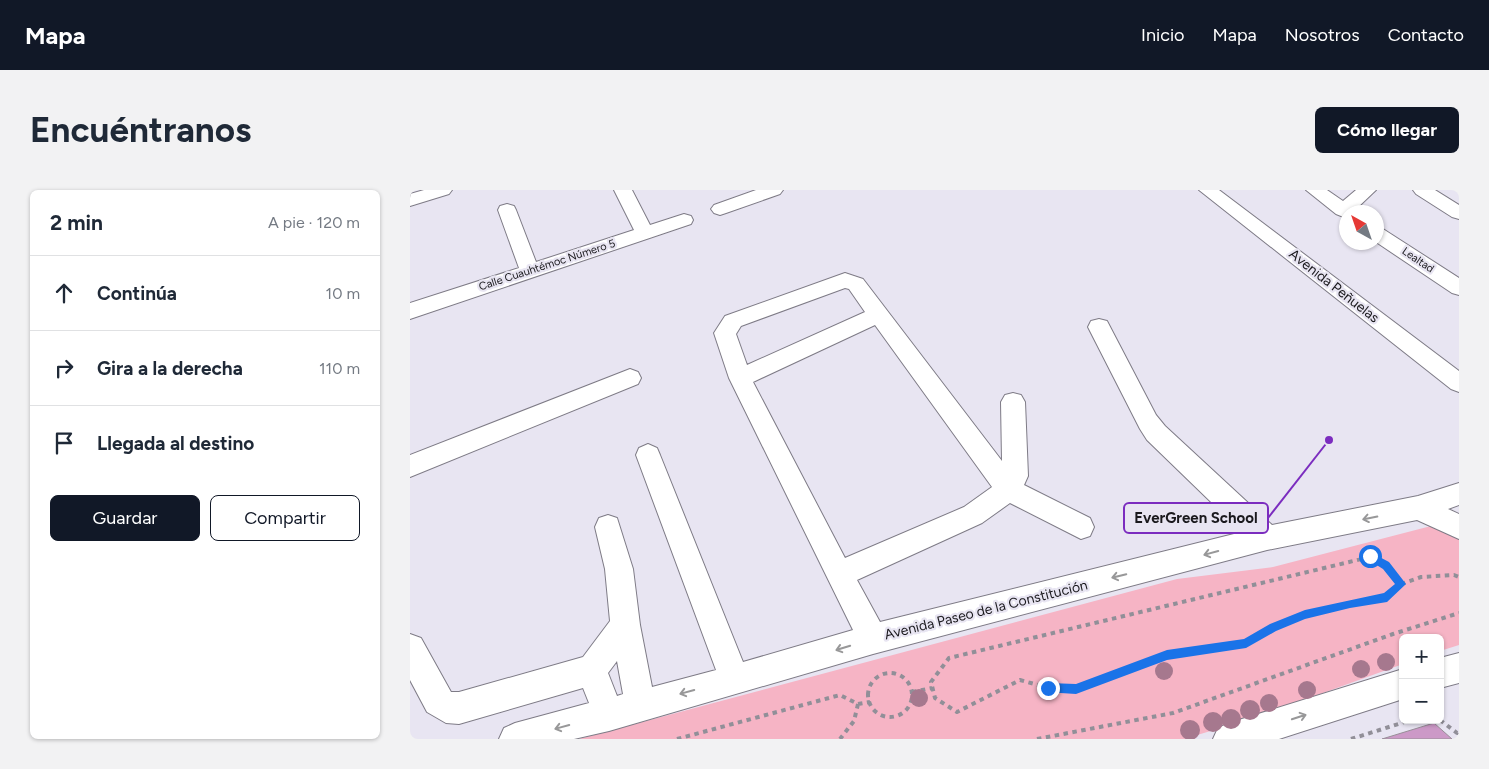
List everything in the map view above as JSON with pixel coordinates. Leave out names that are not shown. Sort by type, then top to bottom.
[{"type":"street","points":[[410,200],[443,190]]},
{"type":"street","points":[[623,190],[646,233]]},
{"type":"street","points":[[720,209],[754,193],[774,190]]},
{"type":"street","name":"Avenida Peñuelas","points":[[1208,190],[1459,383]]},
{"type":"street","points":[[1315,190],[1339,207]]},
{"type":"street","points":[[1352,205],[1368,190]]},
{"type":"street","points":[[1422,190],[1459,214]]},
{"type":"street","points":[[507,210],[530,271]]},
{"type":"street","name":"Calle Cuauhtémoc Número 5","points":[[411,304],[530,271],[684,220]]},
{"type":"street","name":"Lealtad","points":[[1384,237],[1459,288]]},
{"type":"street","points":[[873,639],[740,378],[726,333],[733,321],[845,280],[856,284],[1009,490],[1081,527]]},
{"type":"street","points":[[740,378],[878,315]]},
{"type":"street","points":[[1099,327],[1156,434],[1267,538]]},
{"type":"street","points":[[410,466],[630,378]]},
{"type":"street","points":[[839,574],[973,515],[1009,490],[1015,476],[1013,402]]},
{"type":"street","points":[[648,455],[735,680]]},
{"type":"street","name":"Avenida Paseo de la Constitución","points":[[515,739],[735,680],[873,639],[1267,538],[1418,508],[1459,494]]},
{"type":"street","points":[[1418,508],[1459,527]]},
{"type":"street","points":[[608,527],[619,569],[625,625],[640,705]]},
{"type":"street","points":[[410,649],[438,701],[446,708],[459,708],[592,670],[625,625]]},
{"type":"street","points":[[1444,672],[1459,668]]},
{"type":"street","points":[[592,670],[609,714]]},
{"type":"street","points":[[1229,739],[1399,685]]},
{"type":"path","points":[[1401,584],[1386,566],[1370,556],[949,658],[931,682],[932,688],[935,698],[957,712],[1020,680],[1048,688],[1076,689],[1167,655],[1246,644],[1273,627],[1305,614],[1350,603],[1387,597],[1401,584],[1421,577],[1454,575],[1459,577]]},
{"type":"path","points":[[1037,739],[1173,713],[1394,634],[1459,613]]},
{"type":"path","points":[[899,674],[910,685],[912,692],[910,703],[900,715],[889,718],[876,712],[870,702],[871,686],[882,675],[899,674]]},
{"type":"path","points":[[912,692],[932,688]]},
{"type":"path","points":[[677,739],[840,695],[858,704],[870,702]]},
{"type":"path","points":[[840,739],[854,721],[858,704]]},
{"type":"path","points":[[1444,723],[1457,733],[1459,731]]},
{"type":"path","points":[[1351,739],[1399,724]]},
{"type":"shaded area","points":[[1431,526],[1459,534],[1459,645],[1444,650],[1444,634],[1399,634],[1399,665],[1257,717],[1184,739],[579,739],[1177,579],[1273,567]]},
{"type":"building","points":[[1435,724],[1452,739],[1382,739]]},
{"type":"place","name":"EverGreen School","points":[[1329,440]]},
{"type":"route","points":[[1048,688],[1076,689],[1167,655],[1246,644],[1273,627],[1305,614],[1350,603],[1387,597],[1401,584],[1386,566],[1370,556]]}]
